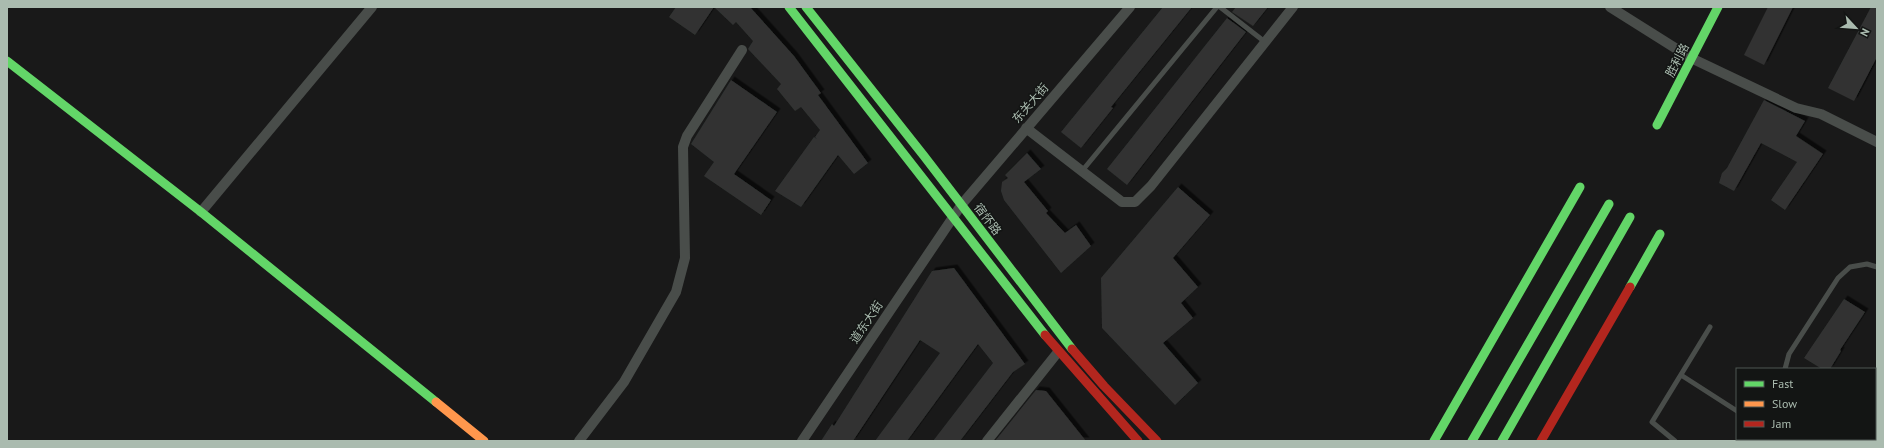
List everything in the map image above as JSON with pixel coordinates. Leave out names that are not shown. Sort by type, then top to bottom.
[{"type":"main road","points":[[789,7],[1058,352],[1138,441]]},
{"type":"main road","name":"宿怀路","points":[[806,7],[962,204],[1071,349],[1157,441]]},
{"type":"main road","name":"胜利路","points":[[1657,125],[1718,7]]},
{"type":"main road","points":[[7,61],[201,212],[484,441]]},
{"type":"main road","points":[[1434,441],[1580,187]]},
{"type":"main road","points":[[1472,441],[1609,204]]},
{"type":"main road","points":[[1502,441],[1630,216]]},
{"type":"main road","points":[[1541,441],[1660,234]]},
{"type":"street","points":[[201,212],[372,7]]},
{"type":"street","name":"东关大街","points":[[952,217],[1130,7]]},
{"type":"street","points":[[1026,128],[1122,202],[1135,202],[1151,186],[1293,7]]},
{"type":"street","points":[[1610,7],[1691,58],[1796,108],[1821,114],[1877,142]]},
{"type":"street","points":[[579,441],[624,382],[676,292],[685,258],[683,147],[687,136],[742,50]]},
{"type":"street","name":"道东大街","points":[[802,441],[952,217]]},
{"type":"street","points":[[987,441],[1058,352]]},
{"type":"lane","points":[[1082,171],[1217,7]]},
{"type":"lane","points":[[1220,7],[1265,42]]},
{"type":"lane","points":[[1785,368],[1789,354],[1838,278],[1850,267],[1867,264],[1877,267]]},
{"type":"lane","points":[[1675,441],[1652,422],[1710,327]]},
{"type":"lane","points":[[1681,375],[1736,410]]},
{"type":"building","points":[[676,7],[714,7],[695,35],[669,17]]},
{"type":"building","points":[[714,7],[750,7],[794,56],[821,93],[818,95],[868,163],[854,174],[838,155],[801,207],[775,191],[814,137],[817,139],[815,137],[820,130],[801,107],[795,111],[777,89],[781,84],[748,49],[753,41],[736,22],[733,25]]},
{"type":"building","points":[[1163,7],[1192,7],[1111,107],[1113,108],[1081,148],[1061,132]]},
{"type":"building","points":[[1236,7],[1268,7],[1253,26],[1232,12]]},
{"type":"building","points":[[1768,7],[1793,7],[1764,65],[1744,55]]},
{"type":"building","points":[[1871,7],[1877,7],[1877,57],[1854,101],[1828,88]]},
{"type":"building","points":[[1227,18],[1246,32],[1127,185],[1107,169]]},
{"type":"building","points":[[731,80],[777,112],[734,174],[771,200],[761,215],[704,176],[714,162],[691,144]]},
{"type":"building","points":[[1764,100],[1805,121],[1796,136],[1823,154],[1785,210],[1771,200],[1797,162],[1761,143],[1734,191],[1719,183],[1722,173],[1727,168]]},
{"type":"building","points":[[1027,153],[1041,169],[1024,182],[1048,211],[1046,213],[1065,233],[1076,225],[1091,246],[1061,273],[1004,200],[1001,191],[1002,182],[1008,178],[1005,175]]},
{"type":"building","points":[[1178,187],[1210,215],[1173,258],[1198,287],[1181,303],[1193,318],[1163,343],[1198,383],[1175,405],[1102,328],[1101,278]]},
{"type":"building","points":[[954,268],[1025,364],[1013,372],[960,441],[933,441],[993,363],[978,344],[907,441],[875,441],[940,353],[920,340],[853,441],[821,441],[832,424],[834,426],[932,271]]},
{"type":"building","points":[[1844,299],[1865,312],[1840,350],[1841,351],[1831,368],[1820,368],[1804,358]]},
{"type":"building","points":[[1036,390],[1046,391],[1086,441],[995,441]]},
{"type":"traffic: fast","points":[[789,7],[1045,335]]},
{"type":"traffic: fast","points":[[806,7],[924,156],[1072,349]]},
{"type":"traffic: fast","points":[[1657,125],[1718,7]]},
{"type":"traffic: fast","points":[[7,61],[201,212],[436,402]]},
{"type":"traffic: fast","points":[[1434,441],[1580,187]]},
{"type":"traffic: fast","points":[[1472,441],[1609,204]]},
{"type":"traffic: fast","points":[[1502,441],[1630,217]]},
{"type":"traffic: fast","points":[[1630,287],[1660,234]]},
{"type":"traffic: slow","points":[[436,402],[484,441]]},
{"type":"traffic: jam","points":[[1541,441],[1630,287]]},
{"type":"traffic: jam","points":[[1045,335],[1138,441]]},
{"type":"traffic: jam","points":[[1072,349],[1104,386],[1157,441]]}]
